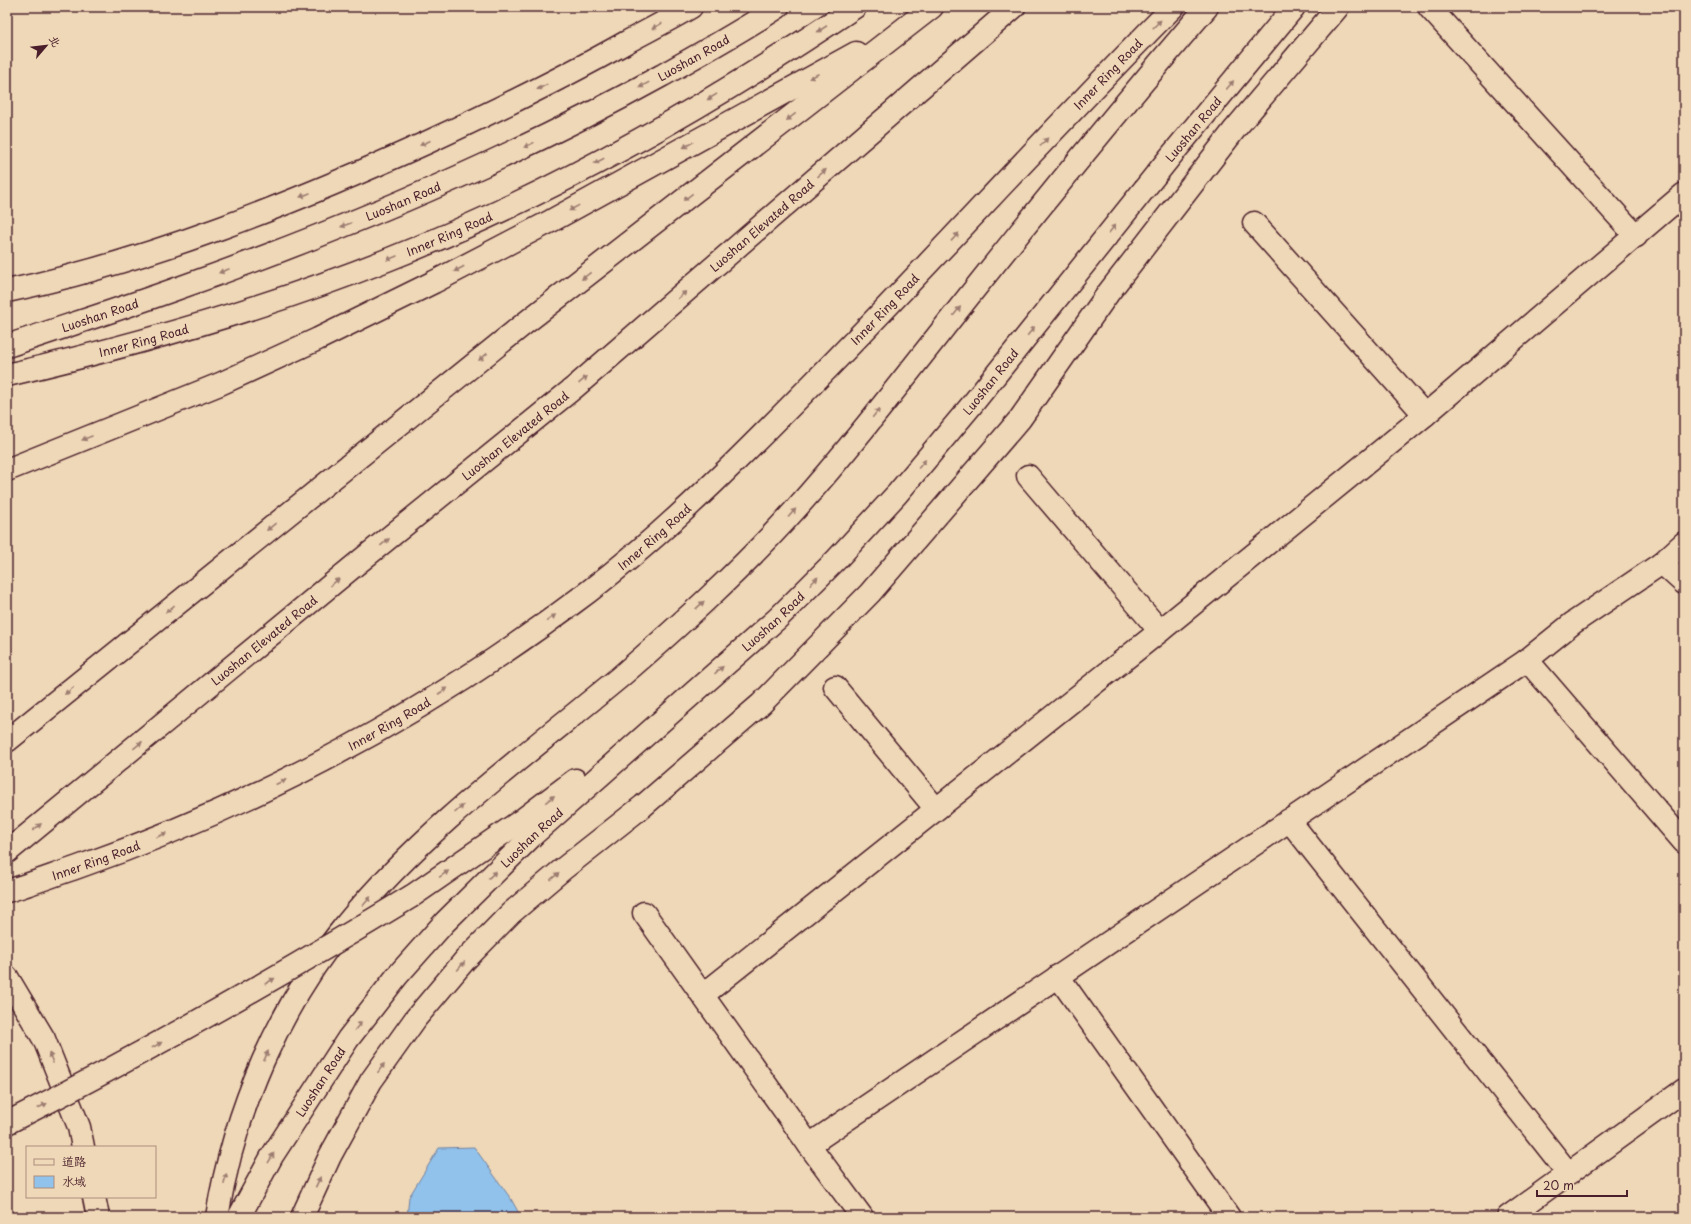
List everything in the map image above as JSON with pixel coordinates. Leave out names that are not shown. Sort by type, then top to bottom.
[{"type":"main road","points":[[7,291],[101,267],[174,244],[288,202],[384,162],[483,117],[580,68],[691,7]]},
{"type":"main road","name":"Luoshan Road","points":[[7,346],[177,289],[365,218],[448,183],[595,112],[751,24],[778,7]]},
{"type":"main road","name":"Inner Ring Road","points":[[7,375],[175,333],[314,288],[387,260],[461,229],[533,196],[677,118],[855,7]]},
{"type":"main road","points":[[7,741],[524,324],[932,7]]},
{"type":"main road","name":"Luoshan Elevated Road","points":[[7,852],[354,566],[575,387],[1014,7]]},
{"type":"main road","name":"Inner Ring Road","points":[[7,891],[135,847],[212,814],[288,778],[363,739],[438,694],[515,644],[589,591],[665,527],[736,462],[928,265],[1115,66],[1173,7]]},
{"type":"main road","points":[[217,1217],[233,1141],[252,1088],[277,1032],[308,978],[346,924],[389,876],[431,834],[473,796],[672,632],[749,558],[792,513],[845,451],[1030,220],[1207,7]]},
{"type":"main road","name":"Luoshan Road","points":[[239,1217],[272,1156],[348,1039],[397,976],[445,922],[534,834],[778,618],[837,559],[897,494],[970,408],[1170,157],[1294,7]]},
{"type":"main road","points":[[302,1217],[330,1156],[371,1081],[416,1018],[465,960],[511,913],[563,869],[643,806],[761,704],[870,593],[1020,419],[1109,292],[1221,148],[1338,7]]},
{"type":"main road","points":[[1429,7],[1636,236]]},
{"type":"main road","points":[[7,470],[255,368],[434,282],[551,221],[772,98],[910,24]]},
{"type":"main road","points":[[702,995],[1160,631],[1425,415],[1684,194]]},
{"type":"main road","points":[[1254,223],[1425,415]]},
{"type":"main road","points":[[1028,476],[1160,631]]},
{"type":"main road","points":[[809,1146],[1058,976],[1527,660],[1573,623],[1662,563],[1684,543]]},
{"type":"main road","points":[[1662,563],[1684,583]]},
{"type":"main road","points":[[1527,660],[1684,842]]},
{"type":"main road","points":[[835,687],[936,809]]},
{"type":"main road","points":[[7,1123],[93,1080],[233,1003],[412,896],[522,820],[690,695]]},
{"type":"main road","points":[[1289,820],[1569,1174]]},
{"type":"main road","points":[[644,913],[809,1146],[862,1217]]},
{"type":"main road","points":[[1058,976],[1229,1217]]},
{"type":"main road","points":[[7,977],[44,1039],[79,1128],[83,1146]]},
{"type":"main road","points":[[1508,1217],[1684,1090]]},
{"type":"main road","points":[[94,1198],[98,1217]]},
{"type":"water","points":[[474,1147],[511,1199],[521,1217],[407,1217],[409,1197],[439,1148]]}]
